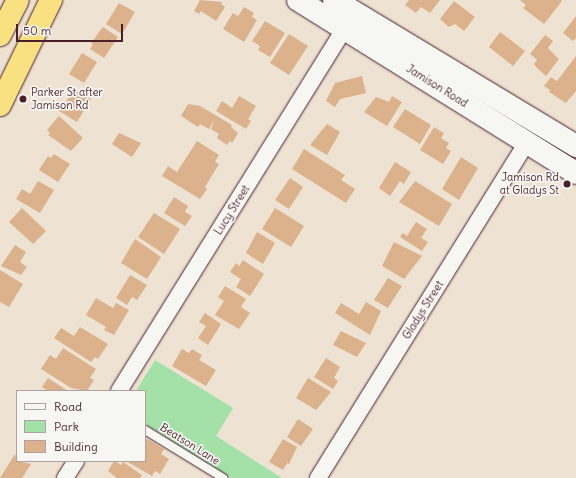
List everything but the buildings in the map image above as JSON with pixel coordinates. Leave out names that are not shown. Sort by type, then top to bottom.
[{"type":"highway","points":[[0,35],[18,0]]},
{"type":"highway","points":[[0,105],[51,0]]},
{"type":"main road","name":"Jamison Road","points":[[298,0],[576,173]]},
{"type":"main road","name":"Jamison Road","points":[[334,0],[576,146]]},
{"type":"street","name":"Lucy Street","points":[[120,390],[345,28]]},
{"type":"street","name":"Gladys Street","points":[[318,478],[527,142]]},
{"type":"street","points":[[65,478],[75,462]]},
{"type":"lane","name":"Beatson Lane","points":[[146,431],[223,478]]},
{"type":"green space","points":[[155,360],[233,408],[216,436],[282,478],[231,478],[146,425],[146,390],[137,390]]},
{"type":"place","name":"Parker St after Jamison Rd","points":[[23,99]]},
{"type":"place","name":"Jamison Rd at Gladys St","points":[[567,184]]}]
